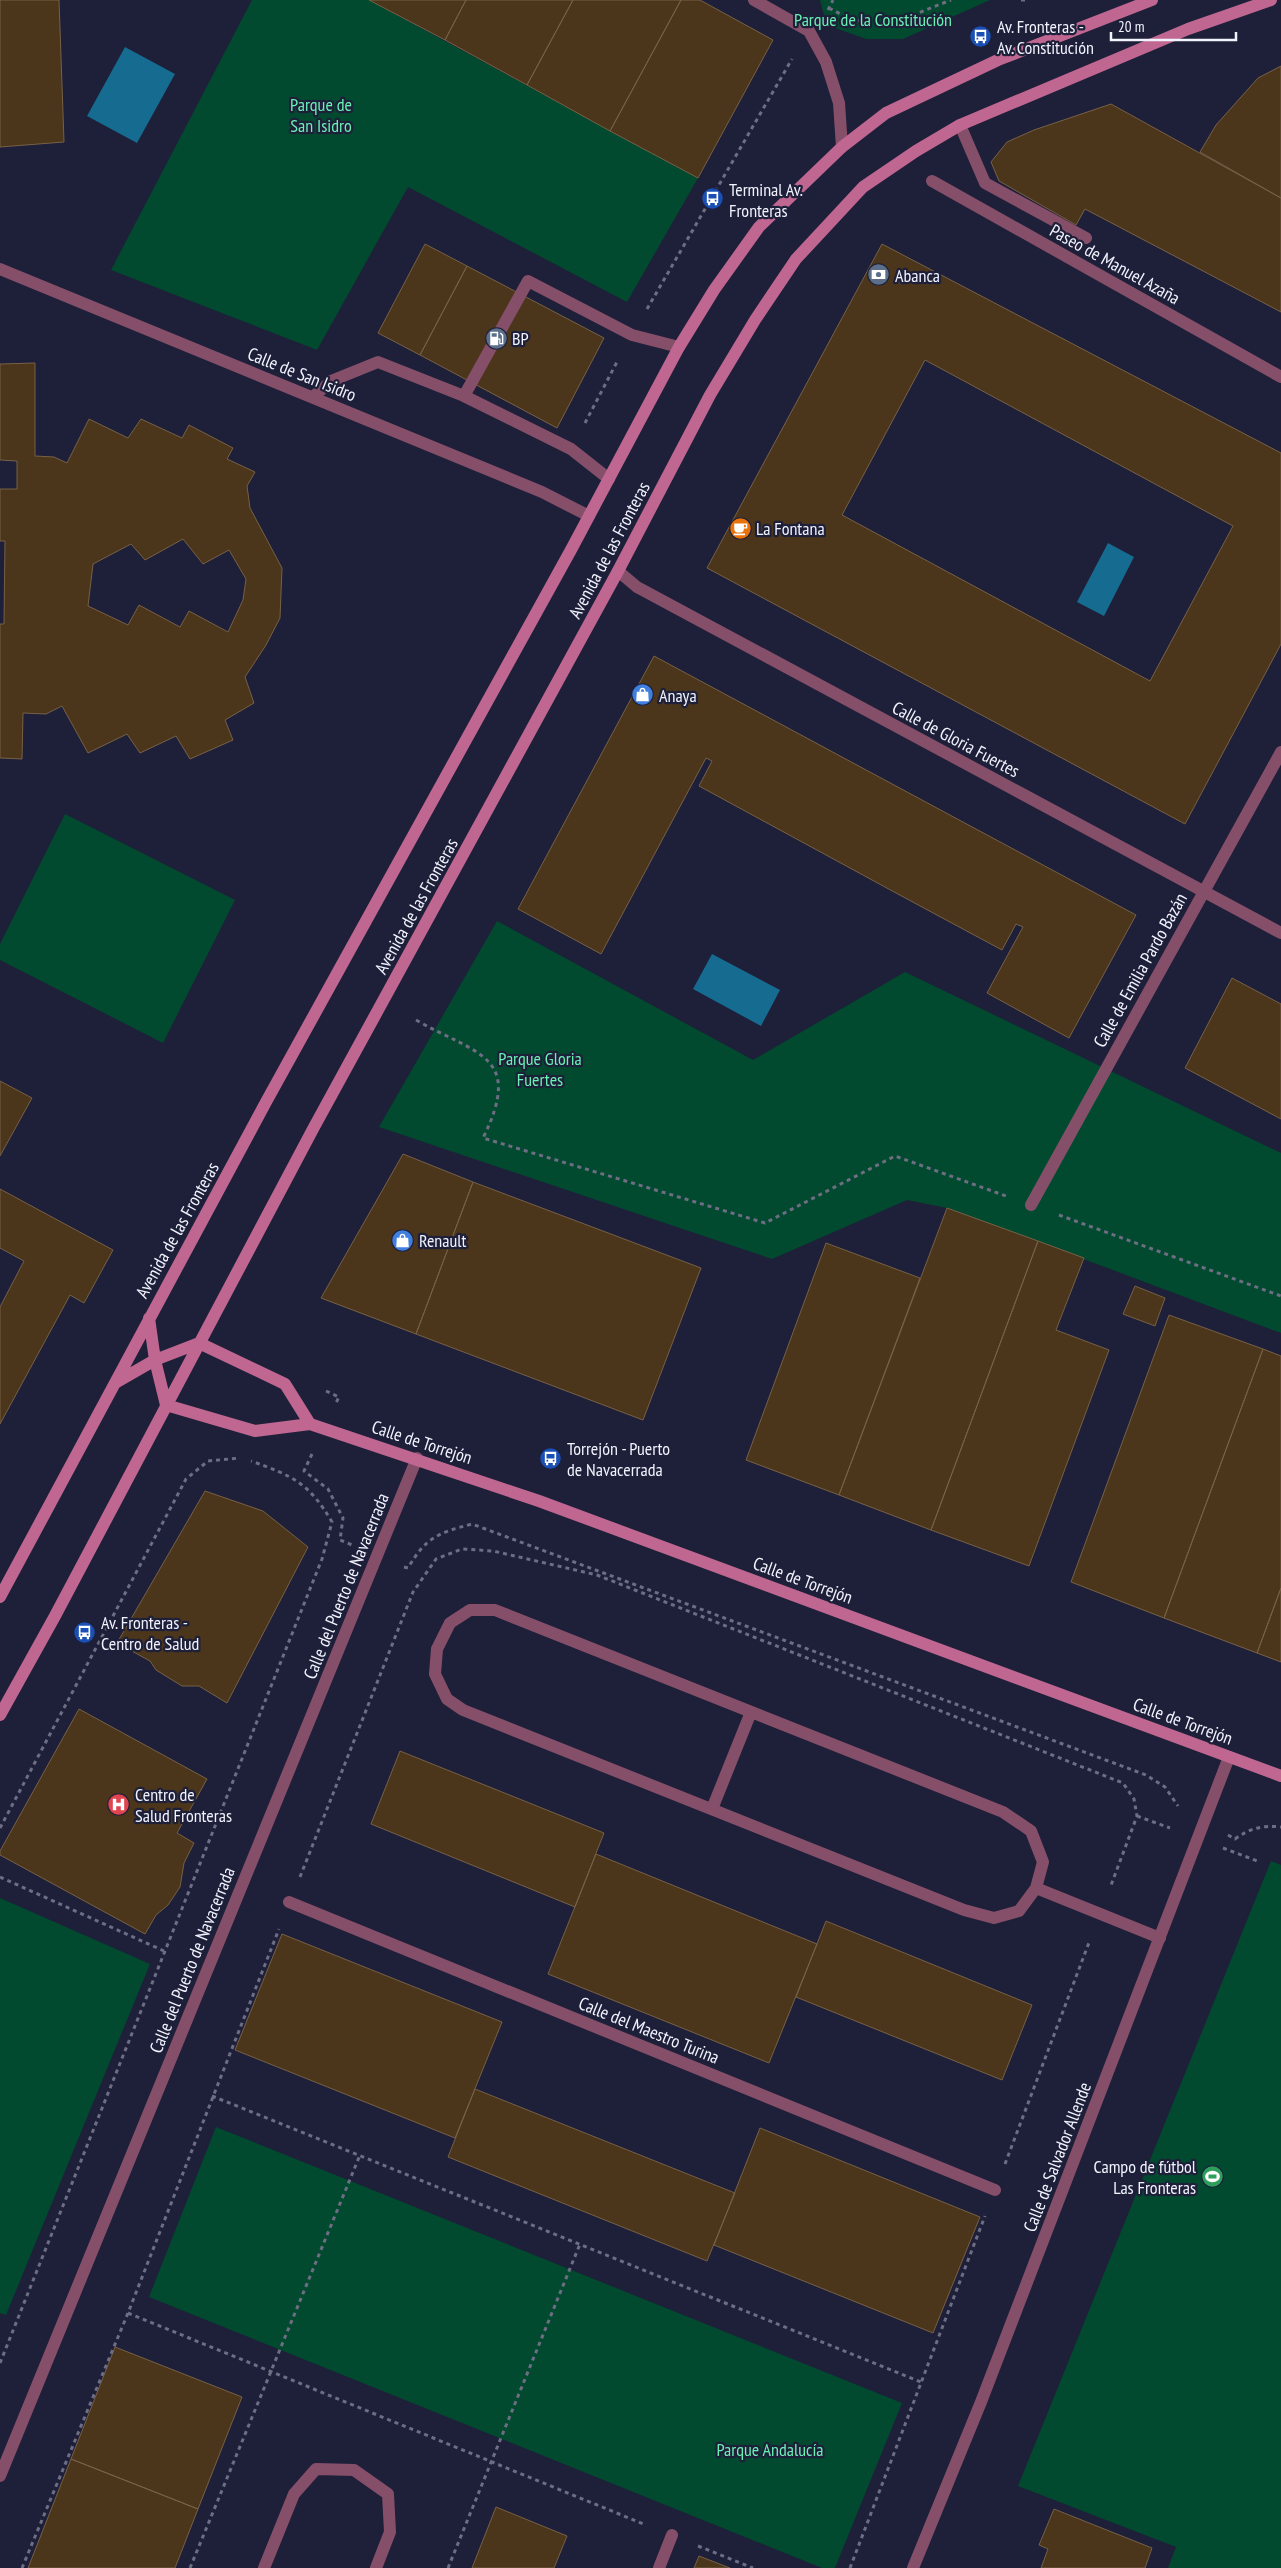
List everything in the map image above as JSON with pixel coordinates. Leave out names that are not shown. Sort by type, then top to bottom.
[{"type":"main road","name":"Avenida de las Fronteras","points":[[0,1597],[149,1318],[589,516],[679,347],[714,290],[760,227],[842,147],[886,112],[998,60],[1152,0]]},
{"type":"main road","name":"Avenida de las Fronteras","points":[[0,1715],[55,1616],[198,1343],[618,571],[710,395],[755,320],[796,259],[863,188],[916,151],[960,125],[1188,29],[1271,0]]},
{"type":"main road","name":"Avenida de las Fronteras","points":[[149,1318],[155,1360],[166,1404]]},
{"type":"main road","points":[[115,1383],[155,1360],[198,1343],[285,1384],[310,1424]]},
{"type":"main road","name":"Calle de Torrejón","points":[[166,1404],[254,1431],[310,1424],[417,1458],[539,1501],[1281,1776]]},
{"type":"street","points":[[754,0],[809,31],[826,62],[840,103],[842,147]]},
{"type":"street","points":[[960,125],[985,183],[1086,238]]},
{"type":"street","name":"Paseo de Manuel Azaña","points":[[932,181],[1281,376]]},
{"type":"street","name":"Calle de San Isidro","points":[[0,269],[542,492],[589,516]]},
{"type":"street","points":[[464,396],[528,282],[632,335],[679,347]]},
{"type":"street","points":[[313,397],[331,381],[378,362],[464,396],[571,449],[608,479]]},
{"type":"street","name":"Calle de Gloria Fuertes","points":[[618,571],[637,586],[1281,934]]},
{"type":"street","name":"Calle de Emilia Pardo Bazán","points":[[1031,1205],[1202,892],[1281,752]]},
{"type":"street","name":"Calle del Puerto de Navacerrada","points":[[0,2476],[417,1458]]},
{"type":"street","points":[[470,1610],[495,1610],[751,1712],[1002,1812],[1031,1831],[1043,1862],[1036,1888],[1019,1910],[994,1918],[964,1910],[463,1710],[447,1699],[435,1674],[437,1649],[450,1623],[470,1610]]},
{"type":"street","points":[[712,1809],[751,1712]]},
{"type":"street","name":"Calle de Salvador Allende","points":[[913,2568],[981,2402],[1228,1757]]},
{"type":"street","points":[[1036,1888],[1160,1938]]},
{"type":"street","name":"Calle del Maestro Turina","points":[[289,1902],[995,2190]]},
{"type":"street","points":[[264,2568],[294,2494],[316,2469],[354,2470],[388,2494],[390,2532],[376,2568]]},
{"type":"street","points":[[659,2568],[672,2535]]},
{"type":"path","points":[[829,8],[852,20],[893,23],[950,0]]},
{"type":"path","points":[[1021,0],[1026,0]]},
{"type":"path","points":[[416,1020],[485,1056],[500,1080],[496,1111],[483,1138],[765,1223],[895,1156],[1281,1296]]},
{"type":"path","points":[[326,1392],[339,1397],[304,1471],[328,1489],[343,1518],[340,1540],[408,1568],[419,1548],[444,1531],[472,1524],[1146,1775],[1165,1787],[1177,1802],[1182,1817],[1203,1824],[1235,1839],[1259,1827],[1281,1827]]},
{"type":"path","points":[[0,1828],[186,1479],[208,1461],[242,1458],[285,1473],[317,1497],[332,1522],[322,1558],[0,2363]]},
{"type":"path","points":[[22,2568],[128,2313],[212,2096],[413,1592],[436,1559],[462,1549],[493,1551],[597,1574],[1123,1784],[1134,1799],[1137,1816],[850,2568]]},
{"type":"path","points":[[0,1876],[164,1951]]},
{"type":"path","points":[[212,2096],[921,2382]]},
{"type":"path","points":[[190,2568],[360,2155]]},
{"type":"path","points":[[448,2568],[580,2244]]},
{"type":"path","points":[[128,2313],[753,2568]]},
{"type":"green space","name":"Parque de San Isidro","points":[[252,0],[369,0],[698,178],[627,302],[408,187],[317,350],[111,270]]},
{"type":"green space","name":"Parque de la Constitución","points":[[820,0],[990,0],[903,39],[866,39],[835,28],[824,16]]},
{"type":"green space","points":[[65,814],[235,900],[163,1043],[0,960],[0,944]]},
{"type":"green space","name":"Parque Gloria Fuertes","points":[[497,921],[753,1060],[905,972],[1281,1153],[1281,1333],[947,1208],[907,1200],[772,1259],[379,1127]]},
{"type":"green space","name":"Campo de fútbol Las Fronteras","points":[[1271,1861],[1281,1865],[1281,2568],[1168,2568],[1176,2547],[1018,2486]]},
{"type":"green space","points":[[0,1898],[150,1964],[6,2315],[0,2313]]},
{"type":"green space","name":"Parque Andalucía","points":[[216,2127],[902,2403],[835,2568],[822,2568],[149,2297]]},
{"type":"water","points":[[125,47],[175,74],[137,143],[87,116]]},
{"type":"water","points":[[1108,543],[1134,557],[1104,616],[1077,602]]},
{"type":"water","points":[[712,954],[780,990],[761,1026],[693,989]]},
{"type":"building","points":[[0,0],[59,0],[64,142],[0,147]]},
{"type":"building","points":[[369,0],[466,0],[445,40]]},
{"type":"building","points":[[466,0],[573,0],[527,85],[445,40]]},
{"type":"building","points":[[573,0],[681,0],[610,131],[527,85]]},
{"type":"building","points":[[681,0],[700,0],[773,40],[698,178],[610,131]]},
{"type":"building","points":[[1281,66],[1281,198],[1200,152],[1216,125],[1258,78]]},
{"type":"building","points":[[1111,104],[1281,198],[1281,312],[1085,209],[1076,225],[999,181],[991,162],[1007,142],[1034,130]]},
{"type":"building","points":[[425,244],[467,266],[420,355],[378,333]]},
{"type":"building","points":[[882,244],[1281,453],[1281,644],[1185,824],[707,568]],"holes":[[[925,360],[1233,526],[1150,681],[842,515]]]},
{"type":"building","points":[[467,266],[604,338],[557,428],[420,355]]},
{"type":"building","points":[[35,363],[35,456],[54,457],[67,463],[89,419],[128,438],[141,419],[182,438],[189,425],[233,448],[227,459],[255,472],[247,486],[250,508],[282,568],[280,618],[266,645],[245,677],[254,703],[225,720],[233,740],[190,759],[176,736],[140,753],[127,734],[88,753],[62,706],[46,714],[23,713],[22,759],[0,758],[0,624],[4,624],[5,541],[0,541],[0,489],[17,489],[17,461],[0,460],[0,364]],"holes":[[[183,539],[203,564],[229,550],[246,579],[243,600],[228,632],[189,611],[180,627],[139,605],[128,625],[88,606],[93,564],[131,544],[145,560]]]},
{"type":"building","points":[[654,656],[1136,915],[1069,1038],[987,993],[1023,927],[1016,924],[1002,950],[699,786],[712,761],[706,758],[601,954],[518,909]]},
{"type":"building","points":[[1232,978],[1281,1004],[1281,1119],[1185,1068]]},
{"type":"building","points":[[0,1081],[32,1098],[0,1156]]},
{"type":"building","name":"Renault","points":[[403,1154],[473,1182],[416,1334],[321,1298]]},
{"type":"building","points":[[473,1182],[701,1268],[643,1420],[416,1334]]},
{"type":"building","points":[[0,1189],[113,1250],[84,1303],[70,1295],[0,1424],[0,1307],[24,1261],[0,1248]]},
{"type":"building","points":[[947,1208],[1038,1241],[931,1530],[839,1495]]},
{"type":"building","points":[[1038,1241],[1084,1258],[1056,1330],[1109,1350],[1029,1566],[931,1530]]},
{"type":"building","points":[[826,1243],[920,1278],[839,1495],[746,1460]]},
{"type":"building","points":[[1135,1286],[1165,1298],[1155,1326],[1123,1314]]},
{"type":"building","points":[[1169,1315],[1263,1349],[1164,1618],[1071,1582]]},
{"type":"building","points":[[1263,1349],[1281,1356],[1281,1588],[1257,1653],[1164,1618]]},
{"type":"building","points":[[205,1491],[263,1511],[308,1547],[227,1703],[199,1686],[182,1686],[156,1670],[150,1661],[117,1643]]},
{"type":"building","points":[[1281,1588],[1281,1662],[1257,1653]]},
{"type":"building","name":"Centro de Salud Fronteras","points":[[79,1709],[207,1779],[177,1833],[194,1843],[184,1863],[180,1887],[168,1905],[156,1915],[145,1934],[0,1855],[0,1851]]},
{"type":"building","points":[[400,1751],[604,1833],[575,1907],[371,1824]]},
{"type":"building","points":[[596,1854],[817,1944],[769,2063],[548,1974]]},
{"type":"building","points":[[826,1921],[1032,2005],[1002,2080],[796,1997]]},
{"type":"building","points":[[282,1934],[502,2022],[455,2138],[235,2050]]},
{"type":"building","points":[[475,2089],[735,2193],[707,2261],[448,2157]]},
{"type":"building","points":[[760,2128],[980,2217],[933,2333],[714,2245]]},
{"type":"building","points":[[115,2347],[242,2397],[198,2509],[71,2459]]},
{"type":"building","points":[[71,2459],[198,2509],[175,2568],[28,2568]]},
{"type":"building","points":[[496,2507],[567,2536],[554,2568],[472,2568]]},
{"type":"building","points":[[1054,2509],[1152,2548],[1145,2568],[1041,2568],[1048,2549],[1039,2545]]},
{"type":"building","points":[[699,2556],[730,2568],[694,2568]]},
{"type":"place","name":"Av. Fronteras - Av. Constitución","points":[[981,36]]},
{"type":"place","name":"Terminal Av. Fronteras","points":[[713,199]]},
{"type":"place","name":"Abanca","points":[[879,275]]},
{"type":"place","name":"BP","points":[[496,338]]},
{"type":"place","name":"La Fontana","points":[[740,528]]},
{"type":"place","name":"Anaya","points":[[643,695]]},
{"type":"place","name":"Renault","points":[[403,1240]]},
{"type":"place","name":"Torrejón - Puerto de Navacerrada","points":[[551,1458]]},
{"type":"place","name":"Av. Fronteras - Centro de Salud","points":[[85,1632]]},
{"type":"place","name":"Centro de Salud Fronteras","points":[[119,1804]]},
{"type":"place","name":"Campo de fútbol Las Fronteras","points":[[1212,2176]]}]
